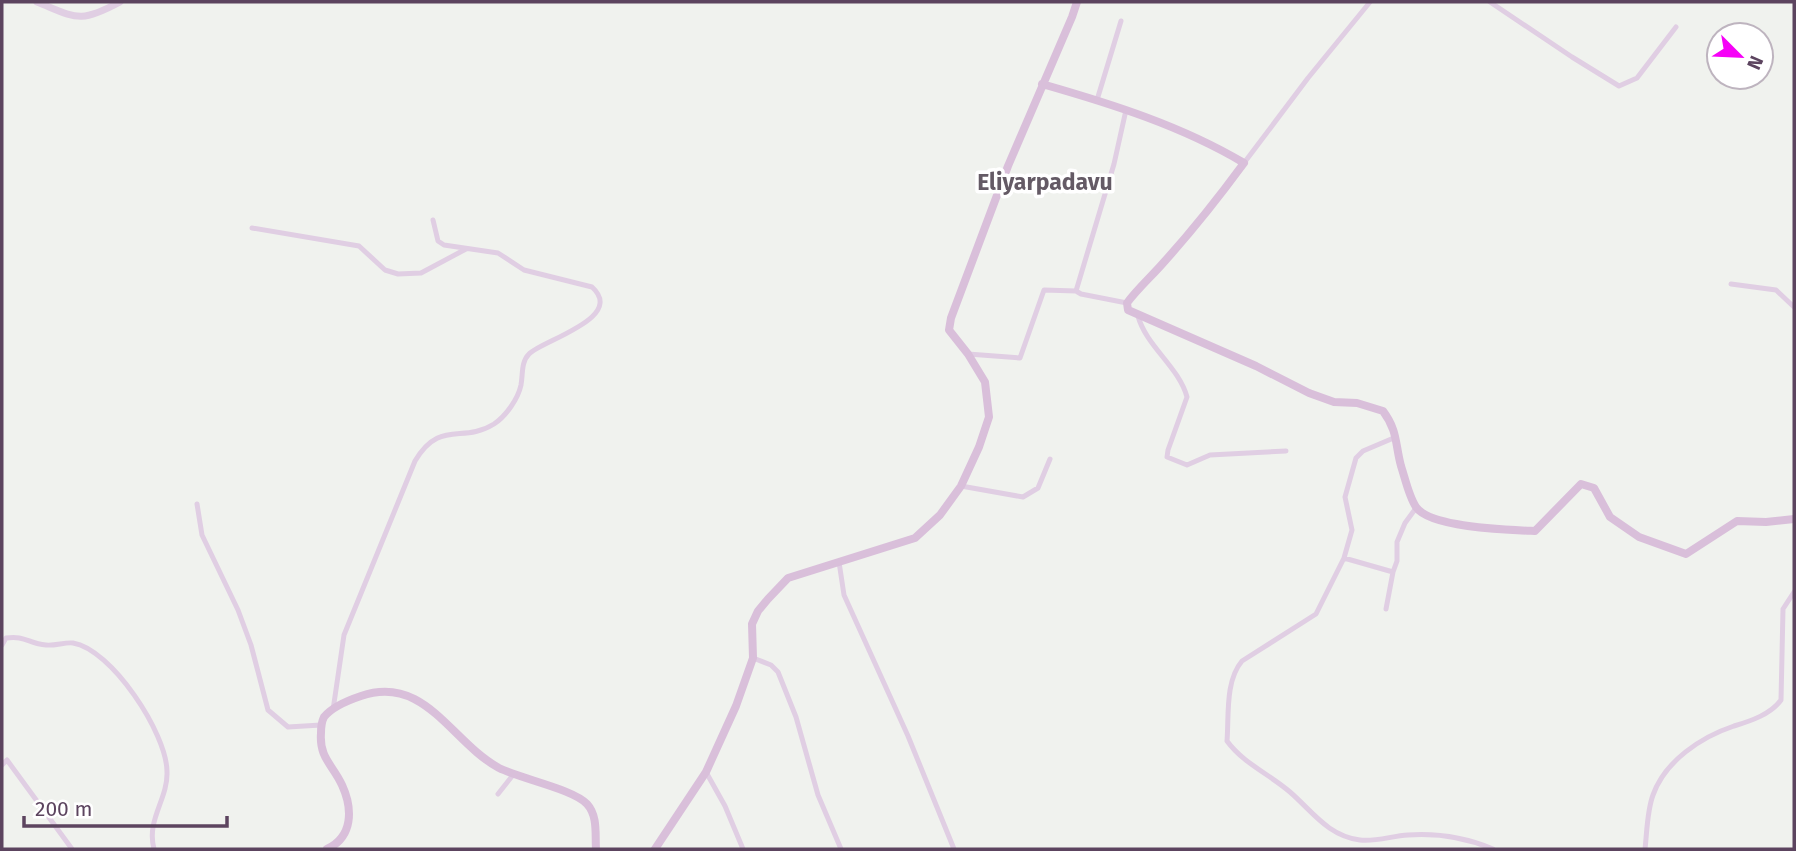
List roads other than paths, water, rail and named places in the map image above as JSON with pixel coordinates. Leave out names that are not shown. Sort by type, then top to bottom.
[{"type":"main road","points":[[656,849],[706,772],[736,706],[753,658],[752,624],[768,599],[788,578],[915,538],[940,515],[961,486],[979,447],[989,416],[985,382],[949,330],[953,311],[1077,2]]},
{"type":"main road","points":[[1042,84],[1126,110],[1214,145],[1244,163],[1222,194],[1162,265],[1138,287],[1127,303],[1128,310],[1256,366],[1309,393],[1334,402],[1357,403],[1383,411],[1397,436],[1401,464],[1416,508],[1424,514],[1469,527],[1535,531],[1581,484],[1594,488],[1610,517],[1639,537],[1685,554],[1737,521],[1794,519]]},
{"type":"main road","points":[[327,849],[341,841],[346,834],[349,813],[341,783],[324,759],[321,725],[324,718],[349,700],[391,691],[428,705],[486,761],[513,775],[553,787],[586,803],[595,816],[596,849]]},
{"type":"street","points":[[37,2],[84,18],[120,2]]},
{"type":"street","points":[[1244,163],[1370,2]]},
{"type":"street","points":[[1490,2],[1619,86],[1637,78],[1676,27]]},
{"type":"street","points":[[1097,100],[1121,21]]},
{"type":"street","points":[[1076,290],[1114,164],[1126,110]]},
{"type":"street","points":[[334,710],[344,635],[415,461],[423,448],[436,437],[481,430],[496,423],[513,404],[520,388],[524,363],[529,355],[539,346],[587,322],[597,311],[600,300],[598,292],[585,284],[524,270],[498,253],[444,245],[438,241],[433,220]]},
{"type":"street","points":[[252,228],[359,246],[385,270],[398,274],[421,273],[466,249]]},
{"type":"street","points":[[1731,284],[1776,290],[1794,307]]},
{"type":"street","points":[[968,354],[1020,358],[1044,290],[1076,290],[1082,294],[1127,303]]},
{"type":"street","points":[[1138,316],[1185,389],[1187,397],[1167,457],[1187,465],[1210,455],[1286,451]]},
{"type":"street","points":[[1397,436],[1363,451],[1356,457],[1345,497],[1352,530],[1344,558],[1315,614],[1242,661],[1235,670],[1231,683],[1227,741],[1236,753],[1290,792],[1320,822],[1344,836],[1362,841],[1409,835],[1461,838],[1493,849]]},
{"type":"street","points":[[961,486],[1023,497],[1038,488],[1050,459]]},
{"type":"street","points":[[197,505],[202,536],[238,610],[251,645],[268,710],[288,727],[321,725]]},
{"type":"street","points":[[1386,609],[1397,561],[1397,542],[1405,523],[1416,508]]},
{"type":"street","points":[[1344,558],[1393,572]]},
{"type":"street","points":[[839,562],[844,595],[908,736],[954,849]]},
{"type":"street","points":[[1645,849],[1652,797],[1660,779],[1674,763],[1693,746],[1729,728],[1753,721],[1777,706],[1781,700],[1783,609],[1794,592]]},
{"type":"street","points":[[2,645],[6,638],[19,636],[45,646],[73,643],[98,654],[144,706],[164,749],[167,772],[152,824],[154,849]]},
{"type":"street","points":[[753,658],[771,665],[778,672],[796,717],[818,795],[841,849]]},
{"type":"street","points":[[2,753],[72,849]]},
{"type":"street","points":[[2,765],[7,760]]},
{"type":"street","points":[[706,772],[725,806],[743,849]]},
{"type":"street","points":[[498,794],[513,775]]},
{"type":"district","name":"Eliyarpadavu","points":[[1045,182]]}]
